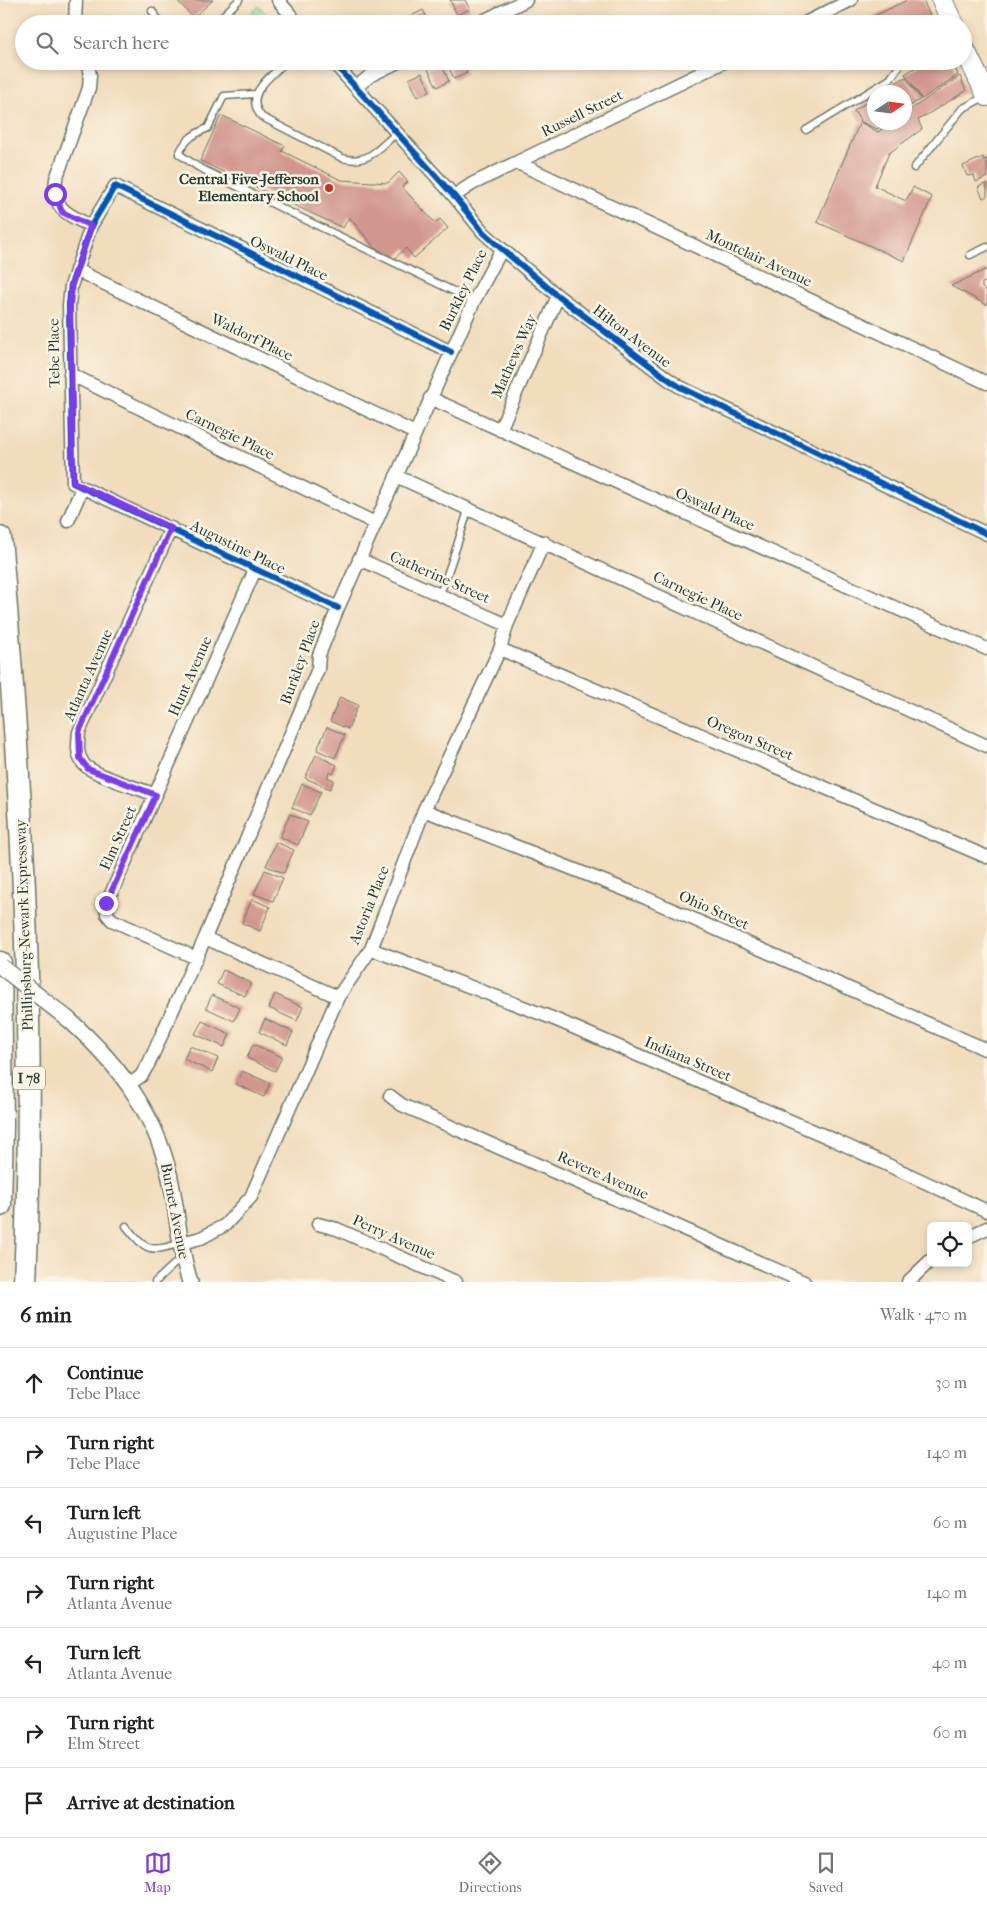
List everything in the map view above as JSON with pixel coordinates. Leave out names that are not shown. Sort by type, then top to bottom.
[{"type":"highway","name":"Phillipsburg-Newark Expressway","points":[[0,538],[14,715],[28,996],[29,1130],[25,1282]]},
{"type":"highway","name":"Phillipsburg-Newark Expressway","points":[[0,965],[2,1126],[0,1205]]},
{"type":"main road","points":[[942,0],[949,15]]},
{"type":"main road","points":[[972,64],[987,95]]},
{"type":"street","points":[[75,15],[76,0]]},
{"type":"street","points":[[278,0],[290,15]]},
{"type":"street","points":[[495,15],[526,0]]},
{"type":"street","points":[[821,15],[852,0]]},
{"type":"street","points":[[89,70],[89,88],[56,179],[55,189],[56,200],[62,212],[91,226]]},
{"type":"street","name":"Hilton Avenue","points":[[340,70],[454,196],[483,232],[558,296],[680,387],[987,534]]},
{"type":"street","points":[[356,88],[371,75],[381,70]]},
{"type":"street","name":"Russell Street","points":[[454,196],[472,184],[708,70]]},
{"type":"street","name":"Montclair Avenue","points":[[518,163],[987,383]]},
{"type":"street","name":"Tebe Place","points":[[78,485],[70,374],[71,286],[91,226],[115,186]]},
{"type":"street","name":"Oswald Place","points":[[115,186],[451,352]]},
{"type":"street","name":"Burkley Place","points":[[130,1084],[141,1076],[149,1063],[205,938],[318,670],[319,655],[359,559],[474,301],[502,249]]},
{"type":"street","name":"Waldorf Place","points":[[76,270],[414,433]]},
{"type":"street","name":"Mathews Way","points":[[500,430],[558,296]]},
{"type":"street","name":"Carnegie Place","points":[[70,374],[375,523]]},
{"type":"street","name":"Oswald Place","points":[[430,398],[987,649]]},
{"type":"street","name":"Carnegie Place","points":[[396,476],[987,746]]},
{"type":"street","points":[[68,521],[78,485]]},
{"type":"street","name":"Augustine Place","points":[[78,485],[338,608]]},
{"type":"street","name":"Atlanta Avenue","points":[[156,795],[88,769],[80,758],[78,747],[79,732],[171,528]]},
{"type":"street","name":"Astoria Place","points":[[182,1249],[219,1229],[251,1197],[338,997],[371,948],[424,810],[500,649],[507,625],[544,542]]},
{"type":"street","name":"Catherine Street","points":[[359,559],[507,625]]},
{"type":"street","name":"Hunt Avenue","points":[[156,795],[255,570]]},
{"type":"street","name":"Oregon Street","points":[[500,649],[987,857]]},
{"type":"street","name":"Elm Street","points":[[156,795],[106,903],[107,914],[112,920],[196,958]]},
{"type":"street","name":"Ohio Street","points":[[424,810],[646,898],[987,1050]]},
{"type":"street","points":[[205,938],[338,997]]},
{"type":"street","name":"Indiana Street","points":[[371,948],[552,1018],[832,1139],[987,1210]]},
{"type":"street","name":"Burnet Avenue","points":[[0,965],[96,1044],[130,1084],[148,1117],[165,1160],[190,1282]]},
{"type":"street","name":"Revere Avenue","points":[[390,1096],[402,1105],[804,1282]]},
{"type":"street","name":"Perry Avenue","points":[[318,1224],[337,1229],[456,1282]]},
{"type":"street","points":[[972,1235],[987,1228]]},
{"type":"street","points":[[908,1282],[927,1264]]},
{"type":"lane","points":[[223,15],[239,0]]},
{"type":"lane","points":[[152,11],[155,15]]},
{"type":"lane","points":[[277,70],[262,84],[255,94],[257,112],[262,117],[342,158],[362,160],[397,132]]},
{"type":"lane","points":[[806,130],[890,79],[897,70]]},
{"type":"lane","points":[[255,94],[224,96],[208,128],[183,143],[179,154],[198,167],[274,205],[474,301]]},
{"type":"lane","points":[[914,168],[962,109],[987,95]]},
{"type":"lane","points":[[970,254],[987,247]]},
{"type":"lane","points":[[439,596],[454,562],[456,545],[469,508]]},
{"type":"lane","points":[[126,1226],[139,1243],[148,1249],[182,1249]]},
{"type":"lane","points":[[155,1282],[182,1249]]},
{"type":"green space","points":[[259,6],[267,15],[249,15]]},
{"type":"building","points":[[177,0],[213,0],[196,15],[190,15]]},
{"type":"building","points":[[450,0],[465,0],[470,9],[457,15]]},
{"type":"building","points":[[907,0],[923,0],[930,15],[876,15]]},
{"type":"building","points":[[423,10],[426,15],[413,15]]},
{"type":"building","points":[[428,70],[444,70],[449,81],[437,87]]},
{"type":"building","points":[[450,70],[466,70],[467,73],[454,79]]},
{"type":"building","points":[[911,70],[956,70],[958,75],[922,99],[905,74]]},
{"type":"building","points":[[422,73],[430,91],[418,97],[409,79]]},
{"type":"building","points":[[960,76],[966,91],[918,120],[922,129],[889,153],[875,186],[906,201],[913,187],[932,197],[904,261],[817,222],[860,122],[867,126],[867,130],[878,132],[881,130],[912,130],[912,109]]},
{"type":"building","points":[[905,77],[911,85],[892,85]]},
{"type":"building","points":[[912,87],[921,99],[912,105]]},
{"type":"building","points":[[867,102],[867,125],[861,122],[854,111]]},
{"type":"building","name":"Central Five-Jefferson Elementary School","points":[[221,115],[285,146],[282,151],[341,180],[388,183],[399,172],[408,182],[402,187],[435,223],[440,219],[448,228],[414,258],[406,248],[394,259],[374,247],[349,217],[343,228],[200,161]]},
{"type":"building","points":[[983,157],[984,160],[987,159],[987,177],[976,182],[974,175],[967,176],[963,166]]},
{"type":"building","points":[[987,183],[987,196],[983,198],[978,187]]},
{"type":"building","points":[[987,269],[987,281],[982,283],[982,288],[987,291],[987,305],[951,286]]},
{"type":"building","points":[[340,697],[358,705],[348,729],[330,721]]},
{"type":"building","points":[[327,727],[345,735],[335,758],[317,750]]},
{"type":"building","points":[[316,755],[337,765],[333,774],[330,772],[327,777],[334,780],[330,789],[305,778]]},
{"type":"building","points":[[302,784],[321,792],[310,815],[292,808]]},
{"type":"building","points":[[290,814],[308,822],[298,845],[280,837]]},
{"type":"building","points":[[276,842],[294,850],[284,873],[266,866]]},
{"type":"building","points":[[265,870],[283,878],[273,901],[254,894]]},
{"type":"building","points":[[252,899],[270,907],[260,931],[242,923]]},
{"type":"building","points":[[223,970],[251,983],[245,996],[217,984]]},
{"type":"building","points":[[275,994],[303,1007],[297,1021],[269,1008]]},
{"type":"building","points":[[212,995],[240,1008],[234,1021],[206,1008]]},
{"type":"building","points":[[265,1019],[293,1032],[287,1045],[259,1032]]},
{"type":"building","points":[[202,1021],[230,1034],[224,1047],[195,1034]]},
{"type":"building","points":[[253,1044],[282,1057],[275,1071],[247,1058]]},
{"type":"building","points":[[190,1046],[218,1058],[212,1072],[184,1059]]},
{"type":"building","points":[[242,1071],[270,1083],[264,1097],[236,1084]]},
{"type":"cycle path","points":[[340,70],[454,196],[483,232],[558,296],[668,379],[680,387],[987,534]]},
{"type":"cycle path","points":[[338,608],[73,483],[69,305],[71,286],[91,226],[115,186],[451,352]]},
{"type":"place","name":"Central Five-Jefferson Elementary School","points":[[329,188]]},
{"type":"route","points":[[55,194],[62,212],[91,226],[71,286],[70,374],[73,482],[82,488],[171,528],[79,732],[78,747],[80,758],[88,769],[156,795],[106,903]]}]
